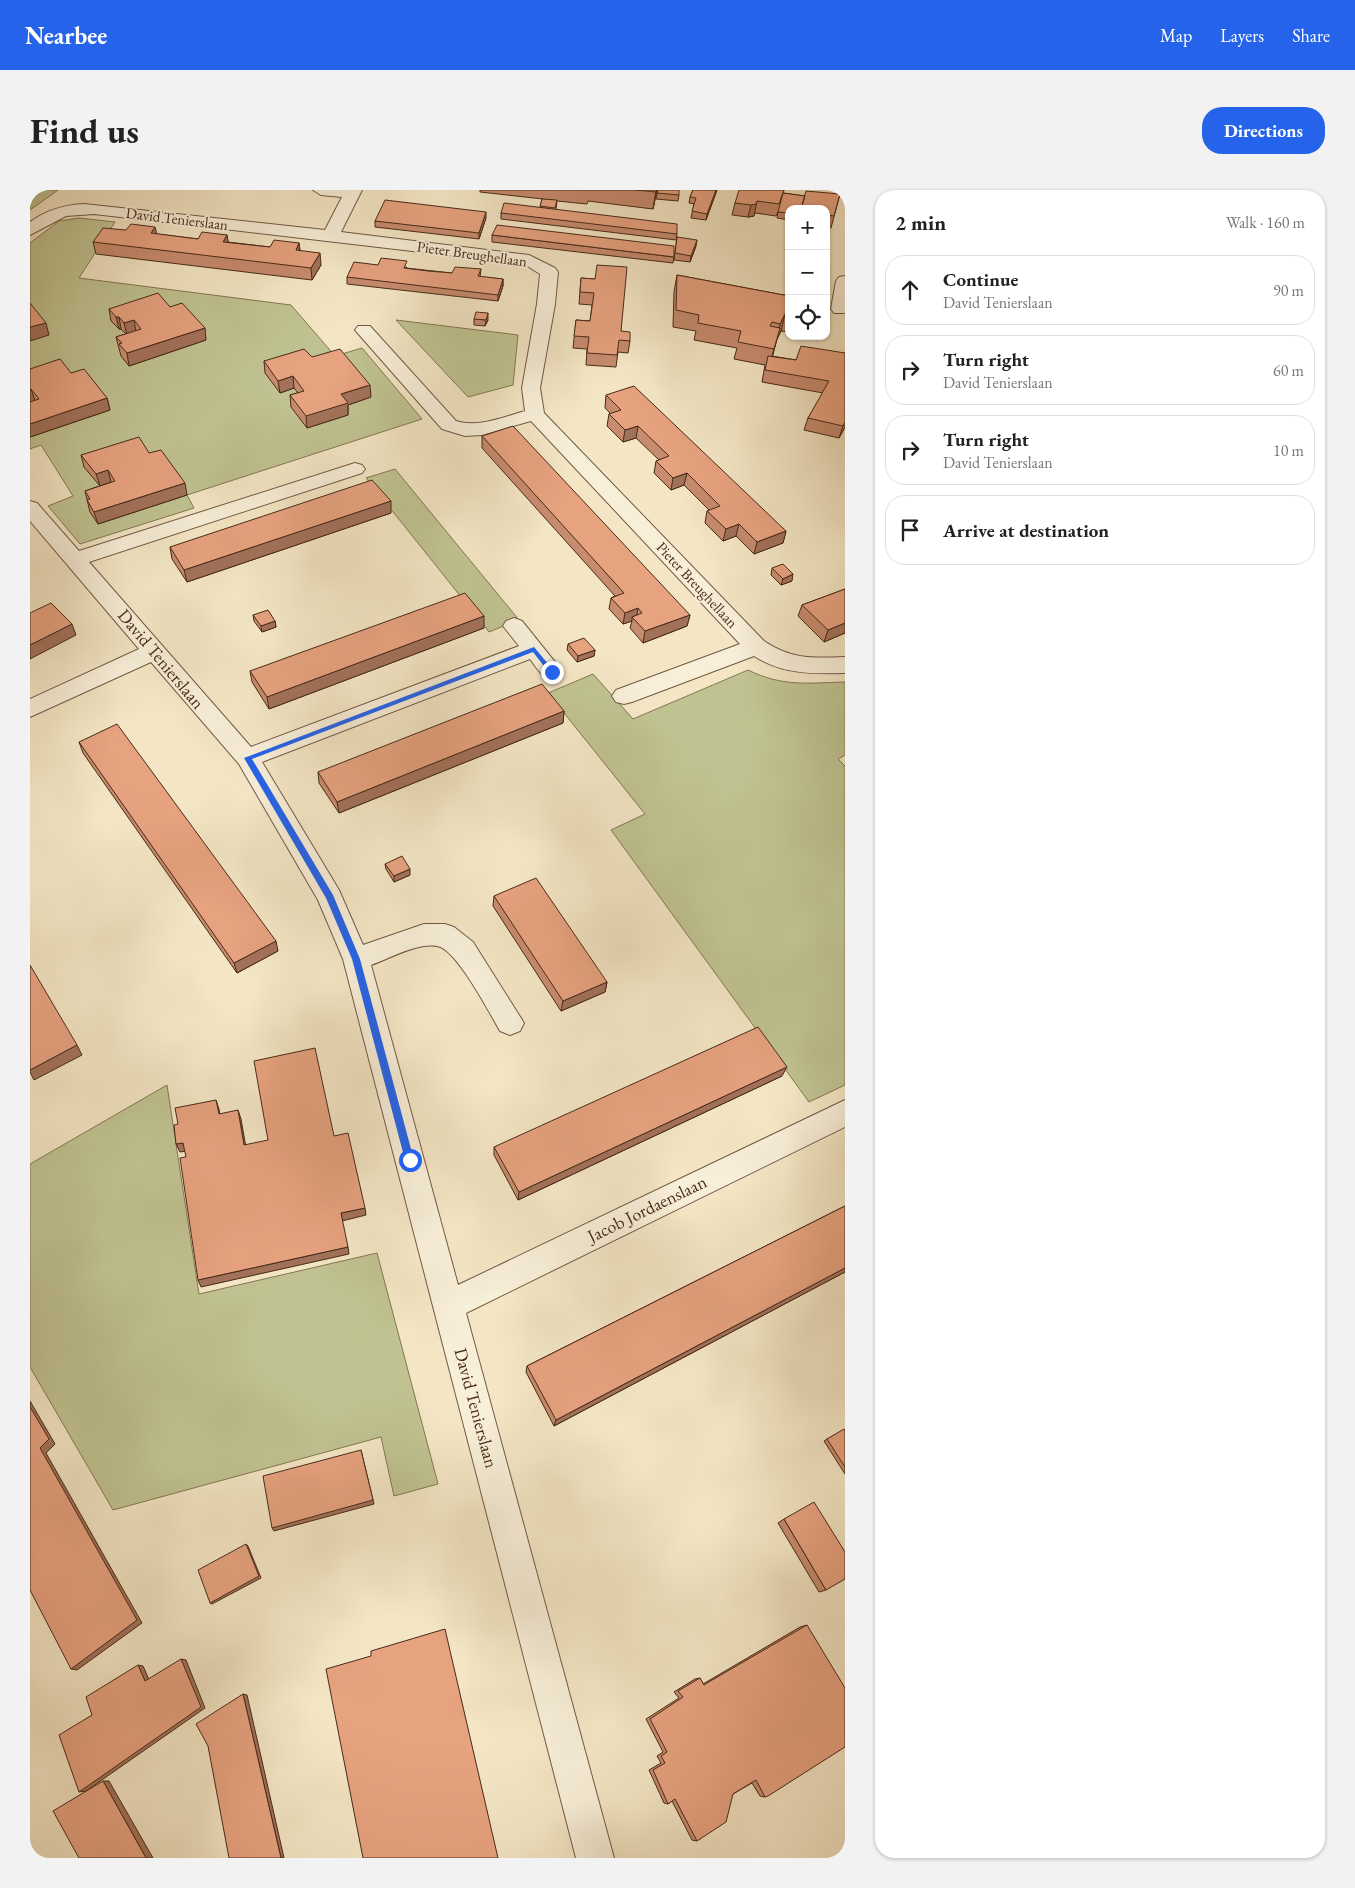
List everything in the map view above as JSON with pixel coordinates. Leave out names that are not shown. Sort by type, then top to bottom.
[{"type":"street","points":[[321,190],[353,191],[330,237]]},
{"type":"street","name":"David Tenierslaan","points":[[30,230],[49,216],[74,208],[330,237]]},
{"type":"street","name":"Pieter Breughellaan","points":[[330,237],[506,256],[529,260],[539,264],[549,272],[546,304],[531,388],[534,414],[756,648],[774,660],[794,666],[845,664]]},
{"type":"street","points":[[840,309],[845,280]]},
{"type":"street","points":[[364,330],[450,425],[465,430],[482,429],[534,414]]},
{"type":"street","points":[[76,559],[355,469]]},
{"type":"street","name":"David Tenierslaan","points":[[31,510],[76,559],[247,758],[330,897],[356,959],[595,1858]]},
{"type":"street","points":[[514,626],[552,672]]},
{"type":"street","name":"Pieter Breughellaan","points":[[624,696],[756,648]]},
{"type":"street","points":[[247,758],[534,649]]},
{"type":"street","points":[[30,709],[154,651]]},
{"type":"street","points":[[356,959],[424,935],[445,935],[464,950],[510,1023]]},
{"type":"street","name":"Jacob Jordaenslaan","points":[[449,1305],[845,1113]]},
{"type":"green space","points":[[30,190],[58,190],[30,210]]},
{"type":"green space","points":[[79,218],[115,222],[79,278],[291,305],[335,356],[362,348],[422,419],[187,495],[194,508],[80,544],[48,506],[73,496],[41,445],[30,449],[30,243],[59,221]]},
{"type":"green space","points":[[396,320],[518,335],[513,385],[468,397]]},
{"type":"green space","points":[[395,469],[519,620],[489,632],[366,478]]},
{"type":"green space","points":[[748,670],[784,682],[845,682],[845,755],[838,759],[845,766],[845,1085],[809,1102],[611,830],[645,814],[548,693],[593,674],[633,719]]},
{"type":"green space","points":[[167,1085],[199,1294],[377,1253],[438,1484],[394,1496],[381,1437],[113,1510],[30,1367],[30,1164]]},
{"type":"building","points":[[636,190],[656,190],[656,192]]},
{"type":"building","points":[[658,190],[679,190],[679,195],[657,193]]},
{"type":"building","points":[[693,190],[716,190],[707,214],[692,211],[696,198],[690,197]]},
{"type":"building","points":[[739,190],[784,190],[779,204],[757,201],[756,204],[751,205],[735,203]]},
{"type":"building","points":[[806,191],[840,194],[834,216],[830,216],[830,205],[802,205]]},
{"type":"building","points":[[783,193],[805,196],[802,205],[785,205],[785,213],[778,212]]},
{"type":"building","points":[[542,199],[557,200],[555,208],[540,206]]},
{"type":"building","points":[[385,200],[486,212],[479,233],[375,221]]},
{"type":"building","points":[[504,203],[677,224],[677,234],[501,213]]},
{"type":"building","points":[[131,224],[155,227],[151,233],[198,239],[202,232],[227,235],[223,242],[270,247],[274,240],[299,243],[296,250],[320,253],[311,268],[93,242],[103,228],[126,230]]},
{"type":"building","points":[[497,225],[674,246],[674,257],[492,235]]},
{"type":"building","points":[[677,237],[697,240],[691,256],[675,253]]},
{"type":"building","points":[[381,258],[407,261],[404,268],[428,271],[452,273],[455,267],[481,269],[478,276],[503,279],[498,295],[347,277],[354,262],[378,265]]},
{"type":"building","points":[[597,265],[627,267],[621,331],[630,332],[630,341],[619,340],[617,355],[587,353],[589,337],[574,336],[576,320],[590,321],[594,293],[580,292],[581,278],[595,279]]},
{"type":"building","points":[[677,275],[785,295],[785,314],[780,324],[772,322],[770,326],[780,328],[774,349],[738,342],[741,331],[698,323],[699,315],[676,310]]},
{"type":"building","points":[[158,293],[170,307],[182,303],[205,328],[127,353],[119,344],[122,343],[116,337],[141,329],[134,320],[124,323],[109,309]]},
{"type":"building","points":[[30,303],[46,323],[30,327]]},
{"type":"building","points":[[476,312],[488,313],[486,320],[474,319]]},
{"type":"building","points":[[801,346],[845,353],[845,422],[843,426],[808,418],[829,381],[765,370],[768,356],[796,360]]},
{"type":"building","points":[[304,349],[312,357],[340,349],[370,385],[341,394],[348,403],[306,416],[290,395],[304,391],[293,376],[278,381],[264,361]]},
{"type":"building","points":[[60,359],[71,373],[84,369],[107,398],[30,424],[30,402],[39,399],[30,390],[30,369]]},
{"type":"building","points":[[634,386],[786,531],[757,542],[739,524],[726,529],[707,511],[720,506],[687,473],[673,478],[656,461],[669,456],[638,426],[625,430],[609,414],[621,410],[606,395]]},
{"type":"building","points":[[513,426],[690,615],[645,631],[632,617],[642,613],[638,608],[625,613],[611,598],[624,593],[482,436]]},
{"type":"building","points":[[139,437],[149,453],[161,450],[185,483],[94,512],[87,500],[90,499],[85,491],[115,481],[108,470],[96,474],[81,455]]},
{"type":"building","points":[[372,480],[391,501],[184,570],[170,547]]},
{"type":"building","points":[[783,564],[793,574],[783,579],[772,568]]},
{"type":"building","points":[[845,589],[845,623],[828,630],[802,605]]},
{"type":"building","points":[[465,593],[484,616],[267,697],[250,671]]},
{"type":"building","points":[[51,603],[72,624],[30,645],[30,613]]},
{"type":"building","points":[[268,610],[275,621],[261,626],[253,615]]},
{"type":"building","points":[[584,638],[595,650],[578,656],[568,644]]},
{"type":"building","points":[[542,684],[564,711],[337,802],[318,772]]},
{"type":"building","points":[[117,724],[276,941],[234,963],[79,742]]},
{"type":"building","points":[[402,856],[410,869],[394,876],[385,864]]},
{"type":"building","points":[[536,878],[607,982],[563,1001],[494,896]]},
{"type":"building","points":[[30,965],[77,1045],[30,1070]]},
{"type":"building","points":[[758,1027],[787,1067],[519,1192],[494,1147]]},
{"type":"building","points":[[315,1048],[334,1136],[348,1133],[365,1208],[341,1213],[348,1247],[198,1280],[180,1158],[186,1157],[183,1143],[176,1144],[174,1125],[178,1124],[175,1108],[216,1100],[219,1114],[238,1110],[244,1145],[268,1140],[254,1061]]},
{"type":"building","points":[[845,1206],[845,1268],[556,1420],[527,1366]]},
{"type":"building","points":[[30,1407],[49,1439],[40,1448],[137,1620],[71,1669],[30,1590]]},
{"type":"building","points":[[845,1430],[845,1467],[827,1439]]},
{"type":"building","points":[[361,1450],[373,1500],[272,1528],[263,1476]]},
{"type":"building","points":[[814,1502],[845,1552],[845,1579],[826,1590],[784,1519]]},
{"type":"building","points":[[246,1544],[259,1576],[210,1603],[198,1570]]},
{"type":"building","points":[[807,1625],[845,1688],[845,1747],[768,1796],[765,1797],[756,1780],[733,1794],[726,1822],[697,1841],[675,1799],[668,1804],[653,1770],[665,1763],[661,1756],[667,1752],[650,1719],[683,1697],[678,1691],[700,1678],[704,1685]]},
{"type":"building","points":[[445,1629],[498,1858],[363,1858],[326,1669],[371,1656],[371,1651]]},
{"type":"building","points":[[181,1659],[201,1707],[79,1792],[59,1735],[92,1715],[86,1697],[138,1665],[145,1681]]},
{"type":"building","points":[[243,1694],[281,1858],[229,1858],[208,1746],[196,1724]]},
{"type":"building","points":[[103,1781],[146,1858],[79,1858],[53,1811]]},
{"type":"route","points":[[410,1160],[356,959],[330,897],[273,798],[247,758],[534,649],[552,672]]}]
